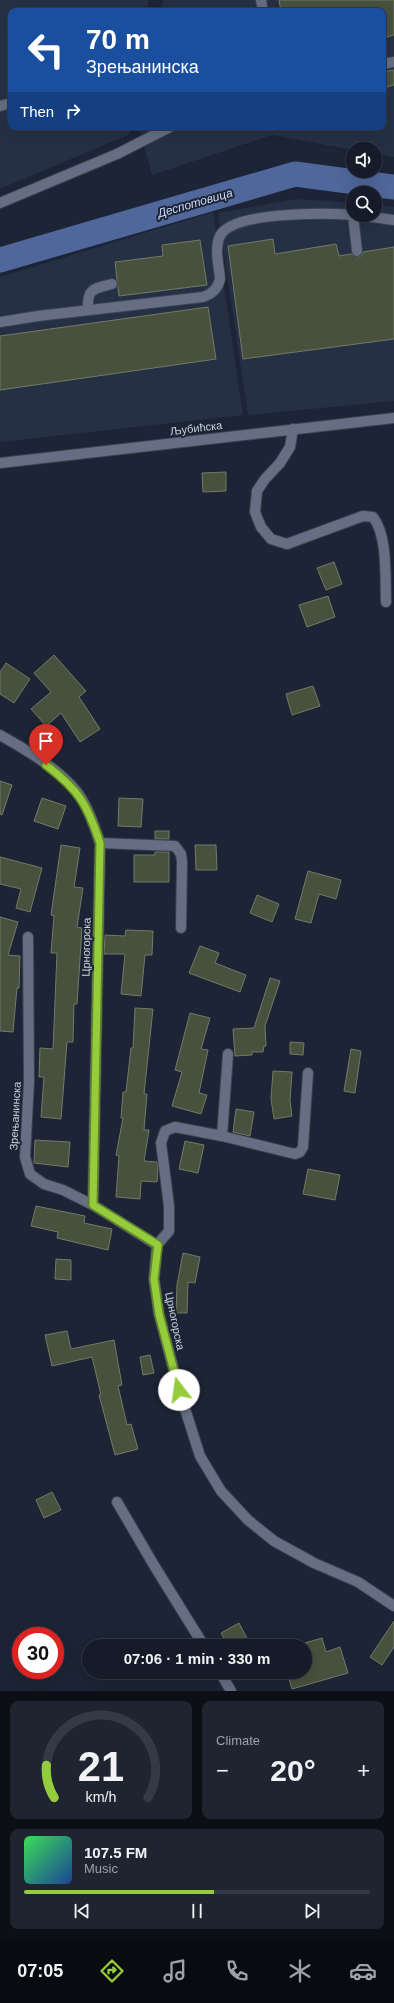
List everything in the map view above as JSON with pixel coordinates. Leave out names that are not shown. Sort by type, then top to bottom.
[{"type":"street","points":[[0,203],[117,154],[164,130]]},
{"type":"street","points":[[0,322],[208,296],[216,290],[220,279],[218,242],[223,231],[232,224],[272,216],[296,214],[346,215]]},
{"type":"street","points":[[382,218],[394,220]]},
{"type":"street","points":[[354,222],[357,252]]},
{"type":"street","points":[[88,310],[88,294],[92,290],[112,284]]},
{"type":"street","name":"Љубићска","points":[[0,463],[394,418]]},
{"type":"street","points":[[293,429],[290,447],[280,462],[264,479],[257,492],[255,512],[261,527],[271,540],[287,544],[363,516],[373,517],[379,525],[382,543],[386,602]]},
{"type":"street","name":"Црногорска","points":[[0,735],[24,749],[67,781],[88,810],[100,843],[93,1205]]},
{"type":"street","points":[[100,843],[175,846],[181,854],[182,862],[180,928]]},
{"type":"street","name":"Зрењанинска","points":[[28,937],[28,1081],[25,1158],[30,1174],[44,1184],[63,1190],[93,1205],[158,1245]]},
{"type":"street","points":[[228,1054],[222,1136],[295,1154],[300,1152],[303,1146],[308,1073]]},
{"type":"street","name":"Црногорска","points":[[222,1136],[176,1127],[165,1131],[161,1143],[169,1206],[169,1231],[158,1245],[154,1279],[159,1314],[179,1390],[200,1456],[221,1490],[248,1520],[274,1541],[314,1563],[358,1582],[394,1606]]},
{"type":"street","points":[[117,1502],[200,1639]]},
{"type":"street","points":[[224,1679],[232,1691]]},
{"type":"shaded area","points":[[0,0],[149,0],[147,8],[8,8],[8,130],[129,130],[130,134],[0,189]]},
{"type":"shaded area","points":[[163,0],[394,0],[394,157],[382,154],[382,142],[346,142],[346,149],[272,135],[152,175],[140,130],[386,130],[386,8],[161,8]]},
{"type":"shaded area","points":[[296,199],[346,203],[346,222],[382,222],[382,206],[394,207],[394,401],[248,415],[218,213]]},
{"type":"shaded area","points":[[213,212],[243,415],[0,442],[0,277]]},
{"type":"building","points":[[279,0],[394,0],[394,35],[386,37],[386,8],[280,8]]},
{"type":"building","points":[[394,70],[394,85],[386,87],[386,71]]},
{"type":"building","points":[[273,239],[275,254],[336,244],[339,256],[351,254],[357,257],[361,256],[363,252],[394,247],[394,339],[243,359],[228,246]]},
{"type":"building","points":[[200,240],[207,285],[119,296],[115,262],[163,256],[162,245]]},
{"type":"building","points":[[208,307],[216,359],[0,390],[0,336]]},
{"type":"building","points":[[226,472],[226,491],[203,492],[202,473]]},
{"type":"building","points":[[334,562],[342,584],[326,590],[317,568]]},
{"type":"building","points":[[328,596],[335,617],[307,627],[299,605]]},
{"type":"building","points":[[54,655],[86,691],[79,697],[100,729],[80,742],[61,713],[46,726],[31,709],[51,692],[34,673]]},
{"type":"building","points":[[6,663],[30,679],[14,703],[0,694],[0,672]]},
{"type":"building","points":[[313,686],[320,706],[292,715],[286,694]]},
{"type":"building","points":[[0,781],[12,785],[2,815],[0,814]]},
{"type":"building","points":[[42,798],[66,806],[58,829],[34,821]]},
{"type":"building","points":[[119,798],[143,799],[141,827],[118,826]]},
{"type":"building","points":[[155,831],[169,831],[169,839],[155,839]]},
{"type":"building","points":[[61,845],[80,848],[74,887],[83,888],[77,927],[82,928],[77,1004],[74,1004],[73,1042],[67,1042],[61,1119],[41,1117],[44,1077],[39,1077],[40,1048],[53,1049],[57,953],[51,953],[54,916],[51,915]]},
{"type":"building","points":[[195,845],[216,845],[217,870],[196,870]]},
{"type":"building","points":[[155,852],[169,852],[169,882],[134,882],[134,855],[155,855]]},
{"type":"building","points":[[0,857],[42,868],[30,912],[16,908],[21,889],[0,884]]},
{"type":"building","points":[[308,871],[341,880],[336,899],[319,894],[311,923],[295,919]]},
{"type":"building","points":[[257,895],[279,904],[272,922],[250,913]]},
{"type":"building","points":[[0,917],[18,922],[8,955],[20,956],[19,988],[17,988],[13,1032],[0,1031]]},
{"type":"building","points":[[126,930],[153,931],[152,955],[145,955],[141,996],[121,994],[125,954],[104,954],[105,935],[125,936]]},
{"type":"building","points":[[200,946],[219,953],[215,963],[246,975],[240,992],[189,973]]},
{"type":"building","points":[[270,978],[280,981],[265,1026],[266,1046],[264,1046],[263,1052],[252,1052],[252,1055],[235,1056],[233,1029],[254,1028]]},
{"type":"building","points":[[135,1008],[153,1009],[144,1094],[147,1094],[144,1130],[149,1130],[144,1161],[157,1162],[158,1168],[157,1182],[141,1181],[140,1199],[116,1197],[119,1156],[116,1155],[123,1118],[121,1118],[123,1092],[126,1092],[131,1048],[133,1048]]},
{"type":"building","points":[[190,1013],[210,1018],[201,1049],[208,1050],[199,1093],[207,1095],[201,1114],[172,1106],[182,1072],[175,1070]]},
{"type":"building","points":[[290,1042],[304,1043],[303,1055],[290,1054]]},
{"type":"building","points":[[351,1049],[361,1051],[355,1093],[344,1091]]},
{"type":"building","points":[[273,1071],[292,1072],[290,1101],[292,1116],[274,1119],[271,1099]]},
{"type":"building","points":[[236,1109],[254,1112],[250,1136],[233,1132]]},
{"type":"building","points":[[35,1140],[70,1142],[68,1167],[34,1163]]},
{"type":"building","points":[[185,1141],[204,1145],[198,1173],[179,1169]]},
{"type":"building","points":[[308,1169],[340,1175],[335,1200],[303,1194]]},
{"type":"building","points":[[36,1206],[85,1216],[84,1223],[112,1229],[108,1250],[57,1238],[58,1232],[31,1226]]},
{"type":"building","points":[[183,1253],[200,1257],[195,1283],[188,1282],[187,1313],[176,1313],[177,1285]]},
{"type":"building","points":[[56,1259],[71,1260],[71,1280],[55,1279]]},
{"type":"building","points":[[67,1331],[71,1349],[114,1340],[122,1385],[118,1386],[127,1425],[131,1424],[138,1449],[115,1455],[99,1395],[101,1395],[92,1357],[52,1366],[45,1335]]},
{"type":"building","points":[[150,1355],[154,1373],[143,1375],[140,1357]]},
{"type":"building","points":[[52,1492],[61,1510],[44,1518],[36,1500]]},
{"type":"building","points":[[394,1621],[394,1647],[382,1665],[370,1657]]},
{"type":"building","points":[[239,1623],[247,1639],[222,1639],[224,1638],[221,1633]]},
{"type":"building","points":[[322,1638],[326,1652],[340,1647],[348,1673],[292,1689],[289,1679],[312,1679],[312,1641]]},
{"type":"waterway","name":"Деспотовица","points":[[0,260],[295,174],[394,187]]},
{"type":"route","points":[[46,765],[67,781],[77,793],[88,810],[100,843],[93,1205],[158,1245],[154,1279],[159,1314],[179,1390]]}]
